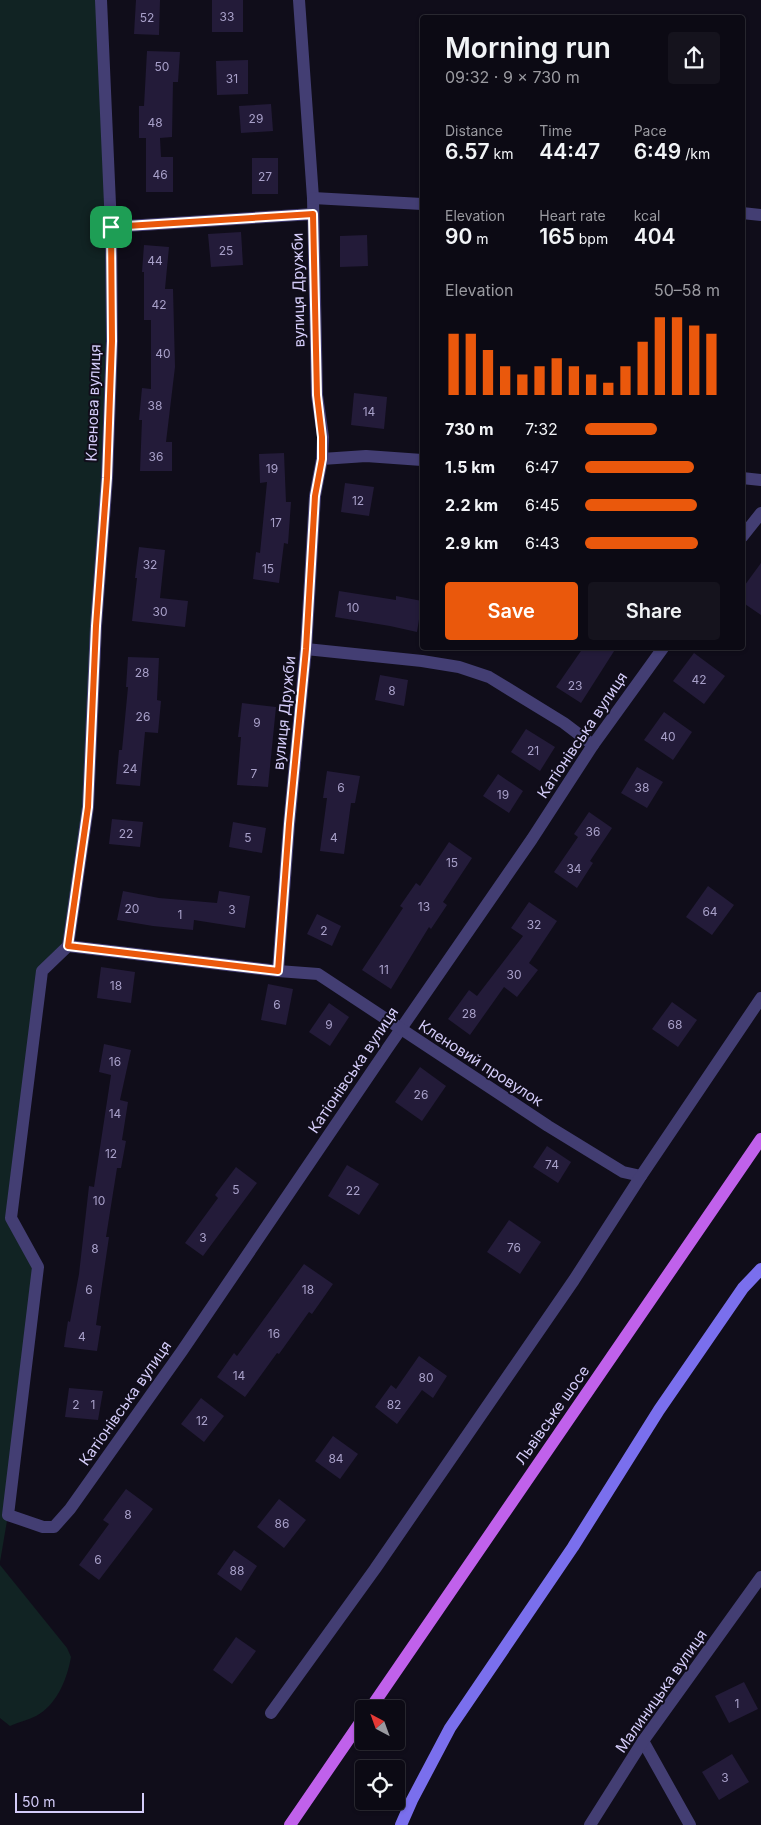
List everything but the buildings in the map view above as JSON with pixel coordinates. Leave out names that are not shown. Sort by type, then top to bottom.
[{"type":"main road","name":"Львівське шосе","points":[[376,1700],[761,1140]]},
{"type":"main road","points":[[290,1825],[355,1730]]},
{"type":"street","name":"Кленова вулиця","points":[[68,946],[88,807],[96,626],[107,478],[112,341],[111,227],[101,0]]},
{"type":"street","name":"вулиця Дружби","points":[[278,971],[289,824],[306,649],[315,496],[322,459],[322,437],[316,385],[313,198],[299,0]]},
{"type":"street","points":[[313,198],[420,204]]},
{"type":"street","points":[[745,213],[761,214]]},
{"type":"street","points":[[111,227],[313,214]]},
{"type":"street","points":[[322,459],[366,456],[420,460]]},
{"type":"street","points":[[745,478],[761,480]]},
{"type":"street","points":[[745,533],[761,513]]},
{"type":"street","points":[[306,649],[422,661],[459,667],[489,677],[564,723],[593,745]]},
{"type":"street","name":"Катіонівська вулиця","points":[[68,946],[42,971],[11,1218],[38,1267],[8,1515],[43,1527],[54,1527],[70,1509],[182,1351],[400,1029],[532,839],[593,745],[662,650]]},
{"type":"street","name":"Кленовий провулок","points":[[68,946],[318,974],[592,1154],[623,1172],[641,1176]]},
{"type":"street","points":[[271,1713],[375,1569],[574,1280],[641,1176],[761,998]]},
{"type":"street","points":[[401,1825],[450,1728],[573,1547],[659,1410],[744,1288],[761,1269]]},
{"type":"street","name":"Малиницька вулиця","points":[[590,1825],[643,1740],[761,1577]]},
{"type":"street","points":[[643,1740],[690,1825]]},
{"type":"shaded area","points":[[0,0],[101,0],[111,227],[88,807],[68,946],[42,971],[11,1218],[38,1267],[8,1515],[0,1562]]},
{"type":"shaded area","points":[[0,1565],[67,1648],[71,1657],[64,1682],[50,1705],[36,1716],[10,1726],[0,1718]]},
{"type":"route","points":[[313,214],[317,395],[322,437],[322,459],[315,496],[306,649],[289,824],[278,971],[68,946],[88,807],[96,626],[107,478],[112,341],[111,227],[313,214]]}]
